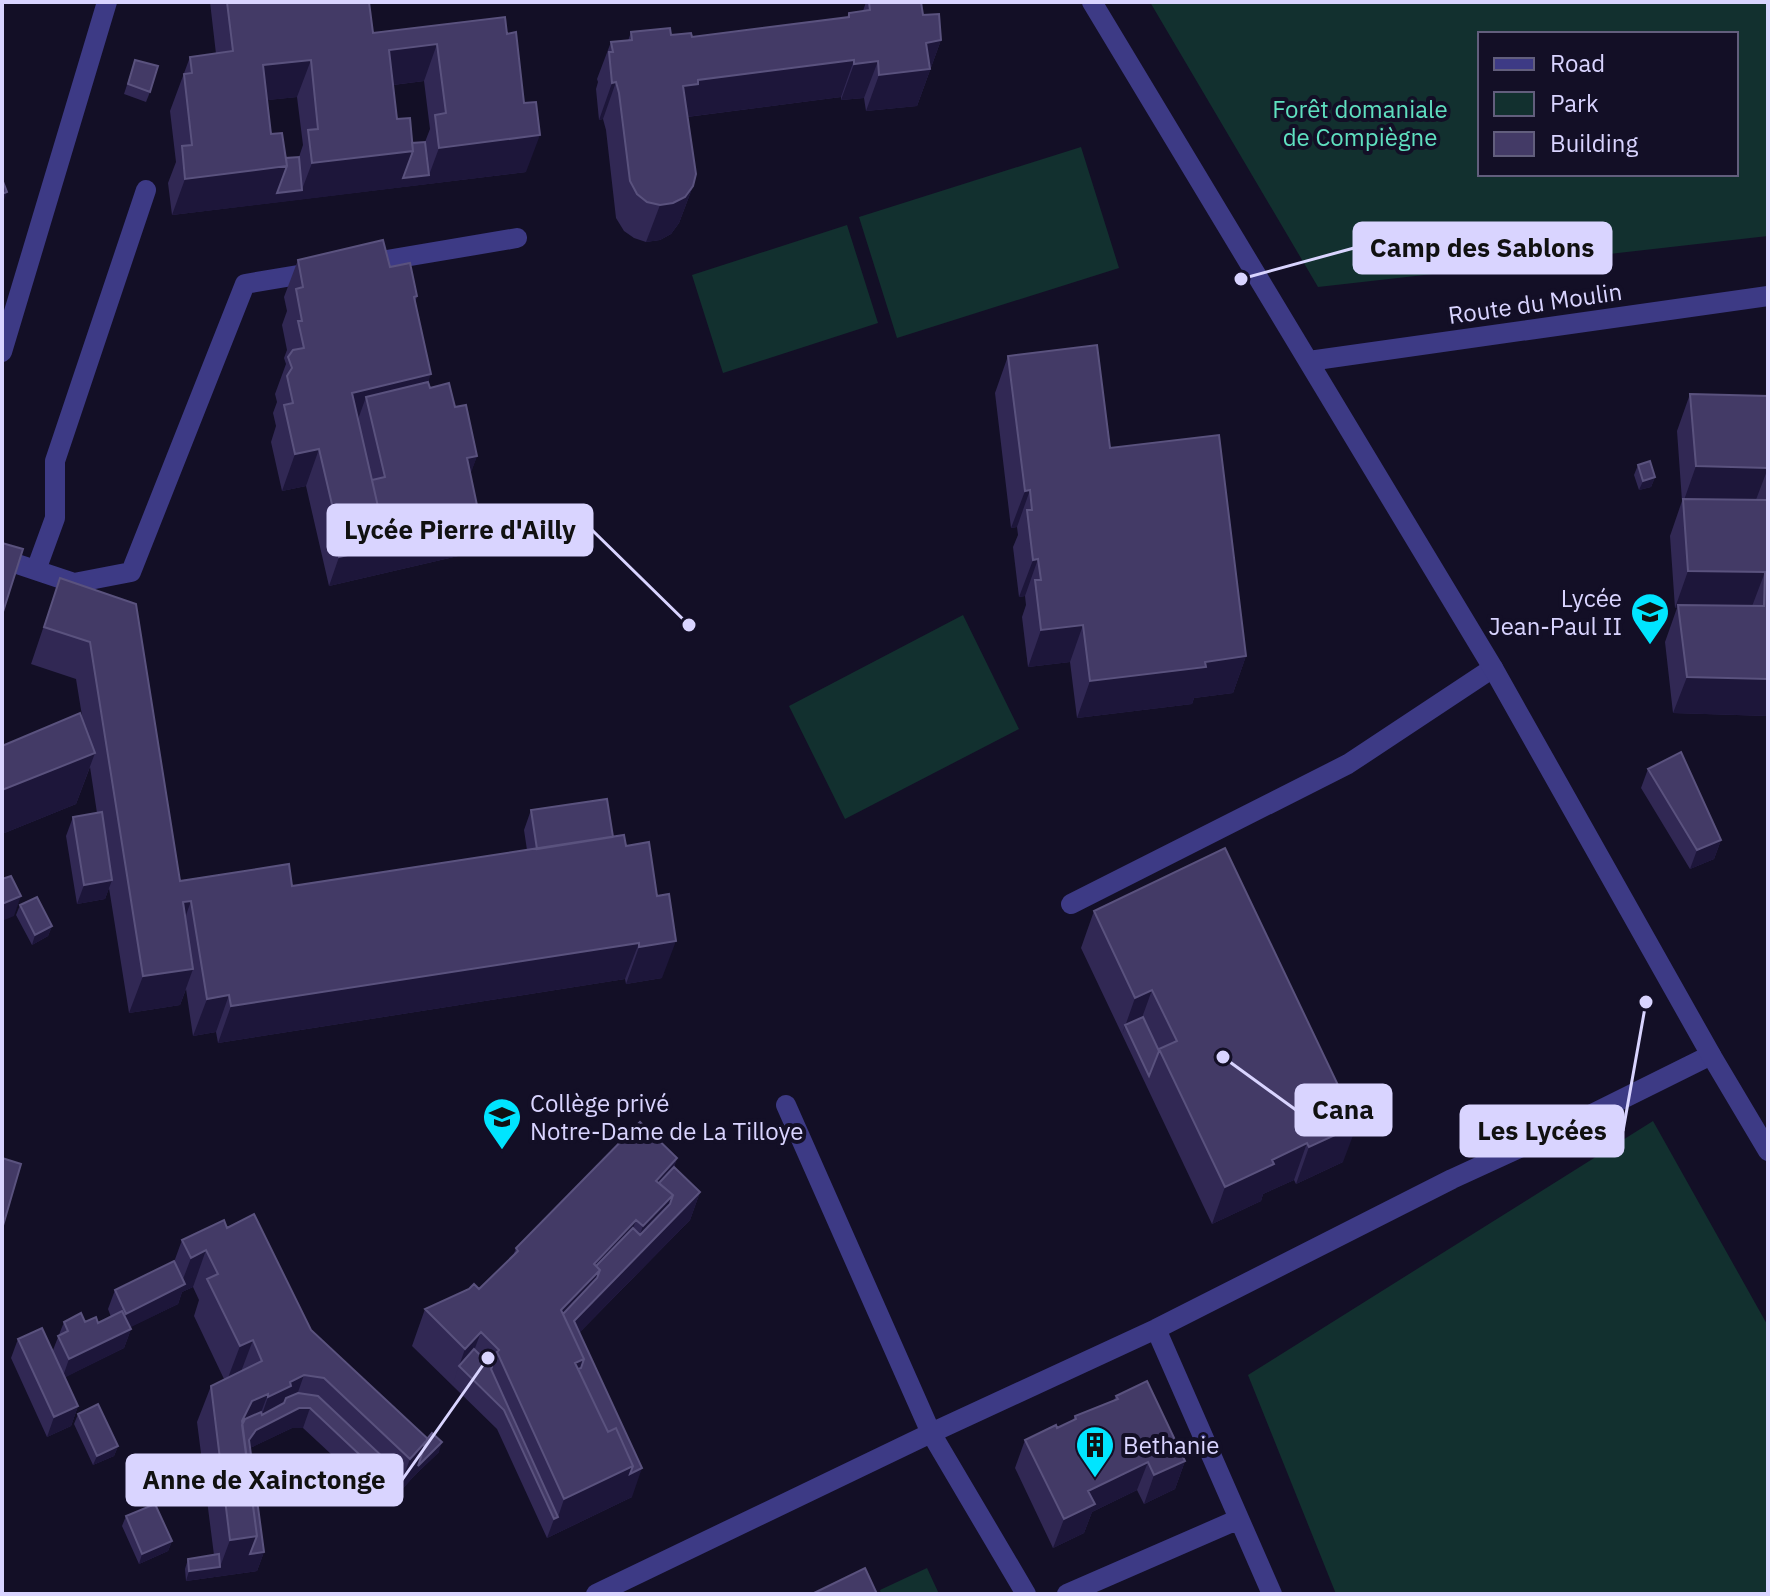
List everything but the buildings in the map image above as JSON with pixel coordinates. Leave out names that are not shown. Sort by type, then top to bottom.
[{"type":"street","points":[[2,352],[107,2]]},
{"type":"street","points":[[1092,2],[1493,668],[1768,1151]]},
{"type":"street","points":[[36,570],[55,518],[55,461],[146,190]]},
{"type":"street","points":[[2,559],[74,583],[131,572],[245,284],[517,238]]},
{"type":"street","name":"Route du Moulin","points":[[1309,361],[1768,296]]},
{"type":"street","points":[[1071,904],[1348,764],[1493,668]]},
{"type":"street","points":[[596,1594],[1156,1329],[1452,1179],[1711,1055]]},
{"type":"street","points":[[786,1105],[931,1433],[1026,1594]]},
{"type":"street","points":[[1156,1329],[1272,1594]]},
{"type":"street","points":[[1067,1594],[1239,1519]]},
{"type":"green space","name":"Forêt domaniale de Compiègne","points":[[1150,2],[1768,2],[1768,236],[1318,287]]},
{"type":"green space","points":[[1081,147],[1119,268],[897,338],[859,217]]},
{"type":"green space","points":[[847,225],[878,323],[723,373],[692,275]]},
{"type":"green space","points":[[963,615],[1019,729],[845,819],[789,706]]},
{"type":"green space","points":[[1653,1121],[1768,1326],[1768,1594],[1336,1594],[1248,1375]]},
{"type":"green space","points":[[927,1568],[939,1594],[881,1594],[880,1590]]},
{"type":"place","name":"Camp des Sablons","points":[[1241,279]]},
{"type":"place","name":"Lycée Pierre d'Ailly","points":[[689,625]]},
{"type":"place","name":"Lycée Jean-Paul II","points":[[1650,646]]},
{"type":"place","name":"Les Lycées","points":[[1646,1002]]},
{"type":"place","name":"Cana","points":[[1223,1057]]},
{"type":"place","name":"Collège privé Notre-Dame de La Tilloye","points":[[502,1151]]},
{"type":"place","name":"Anne de Xainctonge","points":[[488,1358]]},
{"type":"place","name":"Bethanie","points":[[1095,1479]]}]
